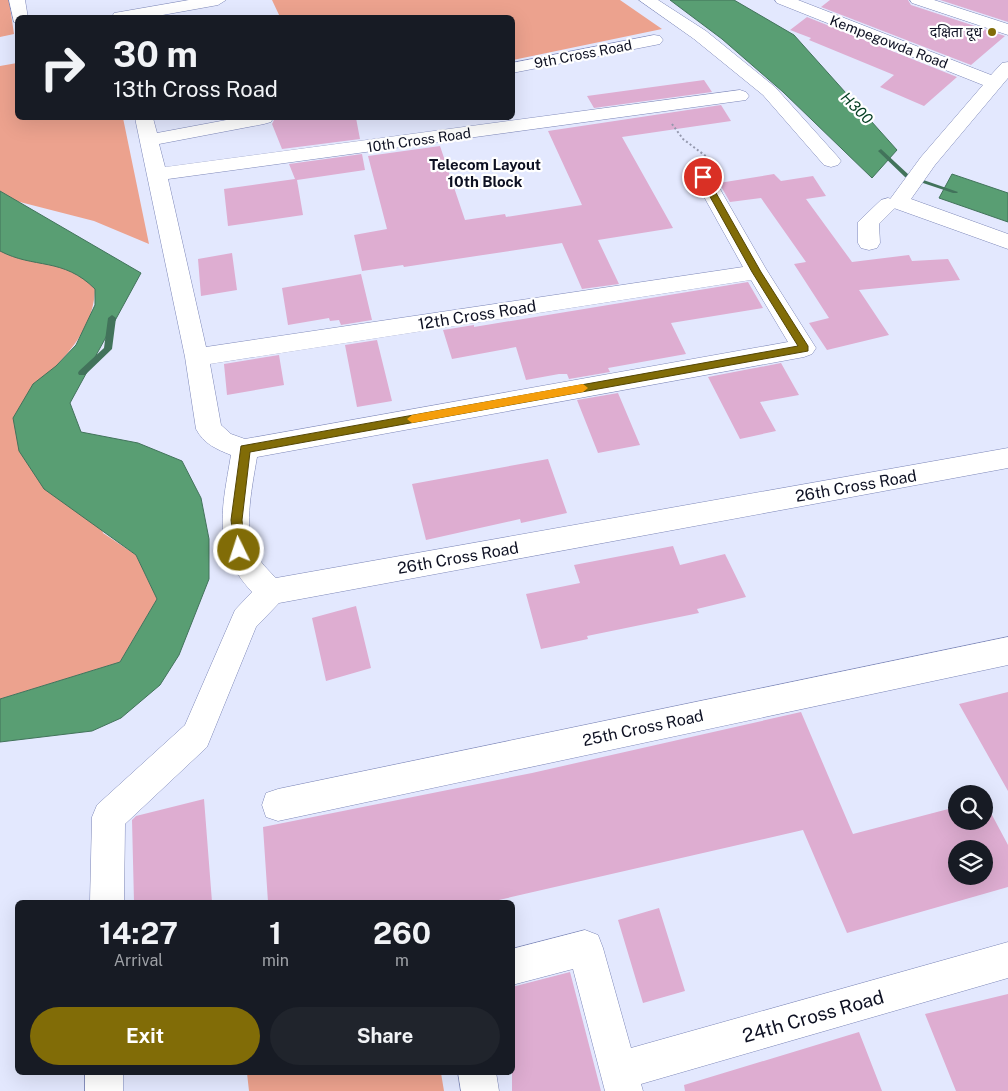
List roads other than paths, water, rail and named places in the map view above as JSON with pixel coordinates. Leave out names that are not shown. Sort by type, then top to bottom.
[{"type":"street","points":[[17,0],[20,15]]},
{"type":"street","points":[[116,0],[120,15]]},
{"type":"street","points":[[132,15],[218,0]]},
{"type":"street","points":[[647,0],[700,35],[769,91],[831,161]]},
{"type":"street","name":"Kempegowda Road","points":[[783,0],[995,83]]},
{"type":"street","points":[[918,0],[1008,30]]},
{"type":"street","name":"9th Cross Road","points":[[515,67],[654,40]]},
{"type":"street","points":[[1008,67],[928,161],[898,202],[1008,242]]},
{"type":"street","name":"10th Cross Road","points":[[158,174],[740,96]]},
{"type":"street","points":[[145,120],[198,357],[210,429],[222,441],[245,449],[804,348],[757,272],[709,169]]},
{"type":"street","points":[[150,140],[254,120]]},
{"type":"street","points":[[869,243],[868,222],[888,204]]},
{"type":"street","name":"12th Cross Road","points":[[198,357],[757,272]]},
{"type":"street","points":[[107,900],[109,817],[196,736],[245,618],[271,592],[252,575],[239,550],[237,520],[245,449]]},
{"type":"street","name":"26th Cross Road","points":[[271,592],[1008,458]]},
{"type":"street","name":"25th Cross Road","points":[[278,805],[1008,651]]},
{"type":"street","points":[[515,966],[585,948],[621,1081]]},
{"type":"street","name":"24th Cross Road","points":[[621,1081],[1008,960]]},
{"type":"street","points":[[104,1075],[104,1091]]},
{"type":"street","points":[[477,1075],[480,1091]]},
{"type":"water","points":[[670,0],[734,0],[794,35],[897,150],[872,178],[783,92],[722,39]]},
{"type":"water","points":[[952,174],[1008,193],[1008,222],[939,198]]},
{"type":"water","points":[[0,191],[141,273],[70,403],[81,432],[138,443],[182,461],[201,498],[209,539],[209,579],[179,655],[160,685],[121,718],[92,731],[0,742],[0,699],[120,662],[157,599],[136,555],[44,489],[19,451],[13,418],[33,384],[56,366],[76,345],[95,305],[95,289],[71,272],[25,260],[0,251]]},
{"type":"waterway","name":"H300","points":[[881,151],[907,176],[955,192]]},
{"type":"waterway","points":[[82,373],[108,349],[112,318]]},
{"type":"place","name":"दक्षिता दूध","points":[[992,32]]},
{"type":"district","name":"Telecom Layout 10th Block","points":[[485,172]]}]
